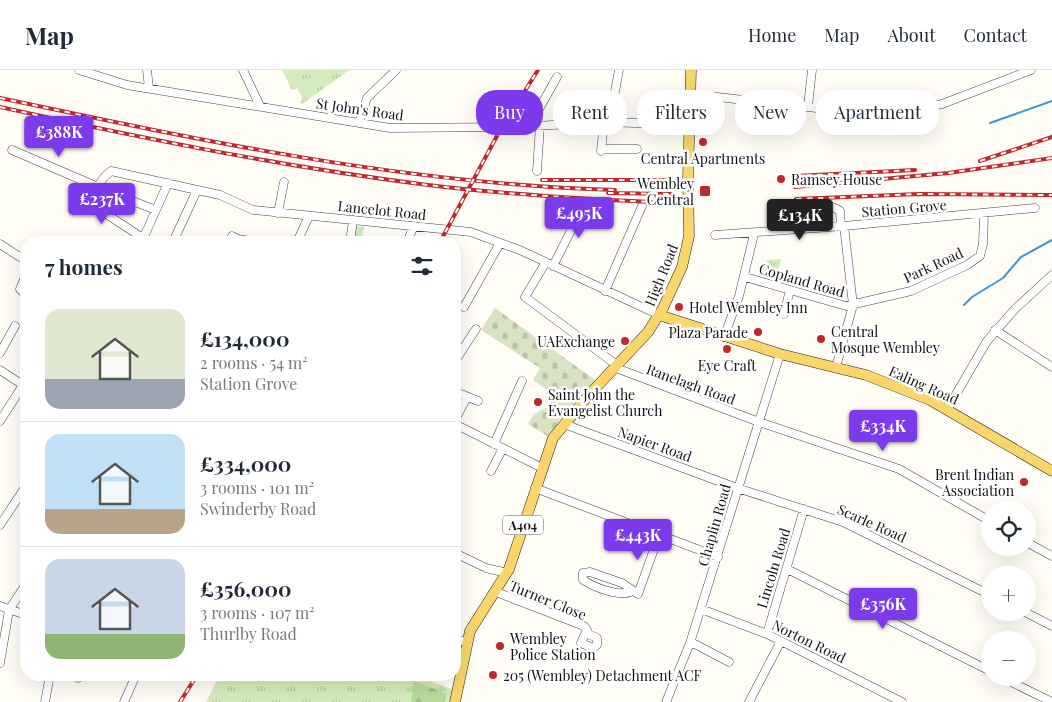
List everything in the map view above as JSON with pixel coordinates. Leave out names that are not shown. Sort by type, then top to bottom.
[{"type":"main road","name":"High Road","points":[[691,70],[691,90]]},
{"type":"main road","name":"High Road","points":[[564,424],[617,367],[659,315],[686,252],[689,236],[690,135]]},
{"type":"main road","name":"Ealing Road","points":[[659,315],[724,338],[866,375],[948,408],[1052,472]]},
{"type":"main road","name":"A404","points":[[461,672],[467,642],[475,623],[507,573],[534,488],[553,438],[564,424]]},
{"type":"main road","name":"A404","points":[[455,702],[459,681]]},
{"type":"street","name":"St John's Road","points":[[79,70],[127,85],[390,128],[476,126]]},
{"type":"street","points":[[147,70],[149,88]]},
{"type":"street","points":[[243,70],[260,106]]},
{"type":"street","points":[[358,123],[367,98],[396,70]]},
{"type":"street","points":[[615,90],[619,70]]},
{"type":"street","points":[[808,106],[812,70]]},
{"type":"street","points":[[725,97],[861,113],[911,110],[942,104],[1031,70]]},
{"type":"street","points":[[543,102],[557,77]]},
{"type":"street","points":[[537,170],[539,135]]},
{"type":"street","points":[[604,135],[602,150],[637,149]]},
{"type":"street","points":[[12,150],[98,187],[95,201],[97,208],[139,236]]},
{"type":"street","name":"Lancelot Road","points":[[98,187],[111,171],[220,194],[254,210],[471,232],[550,264],[659,315]]},
{"type":"street","points":[[278,213],[284,182]]},
{"type":"street","points":[[148,236],[156,210],[168,183]]},
{"type":"street","points":[[176,236],[198,190]]},
{"type":"street","points":[[125,206],[130,200],[156,210]]},
{"type":"street","points":[[550,264],[584,203]]},
{"type":"street","points":[[605,291],[642,206]]},
{"type":"street","points":[[789,209],[833,207],[840,211],[853,305],[836,367]]},
{"type":"street","name":"Station Grove","points":[[715,235],[843,227],[1035,208]]},
{"type":"street","name":"Park Road","points":[[853,305],[911,291],[967,265],[980,256],[983,244],[984,213]]},
{"type":"street","points":[[300,236],[309,216]]},
{"type":"street","points":[[351,236],[353,220]]},
{"type":"street","points":[[410,236],[414,226]]},
{"type":"street","points":[[724,338],[745,277],[754,234]]},
{"type":"street","points":[[464,307],[500,243]]},
{"type":"street","points":[[0,244],[20,257]]},
{"type":"street","name":"Ranelagh Road","points":[[550,264],[525,297],[617,367],[758,422],[899,469],[981,517]]},
{"type":"street","points":[[948,408],[981,350],[995,330],[1052,275]]},
{"type":"street","name":"Copland Road","points":[[745,277],[846,306],[853,305]]},
{"type":"street","points":[[784,314],[790,290]]},
{"type":"street","points":[[0,353],[15,326]]},
{"type":"street","points":[[461,352],[476,329]]},
{"type":"street","points":[[995,330],[1052,366]]},
{"type":"street","name":"Chaplin Road","points":[[666,702],[691,642],[737,488],[780,354]]},
{"type":"street","points":[[0,370],[20,383]]},
{"type":"street","points":[[494,444],[522,381]]},
{"type":"street","points":[[0,421],[20,393]]},
{"type":"street","points":[[461,404],[464,395],[478,401]]},
{"type":"street","name":"Napier Road","points":[[564,424],[737,488]]},
{"type":"street","points":[[461,425],[542,468]]},
{"type":"street","points":[[491,471],[503,448]]},
{"type":"street","points":[[534,488],[718,556]]},
{"type":"street","name":"Scarle Road","points":[[737,488],[843,522],[981,590]]},
{"type":"street","points":[[0,525],[20,495]]},
{"type":"street","name":"Lincoln Road","points":[[767,634],[804,509]]},
{"type":"street","points":[[635,593],[659,535]]},
{"type":"street","points":[[1036,547],[1052,556]]},
{"type":"street","points":[[461,556],[486,568],[507,573]]},
{"type":"street","points":[[787,569],[981,666]]},
{"type":"street","points":[[590,572],[622,583],[631,587],[635,593],[617,593],[599,587],[583,580],[583,573],[590,572]]},
{"type":"street","name":"Turner Close","points":[[496,592],[584,626],[586,633]]},
{"type":"street","points":[[0,662],[9,610],[20,593]]},
{"type":"street","points":[[0,606],[20,613]]},
{"type":"street","name":"Norton Road","points":[[701,609],[767,634],[902,702]]},
{"type":"street","points":[[1036,618],[1052,626]]},
{"type":"street","points":[[461,640],[467,642]]},
{"type":"street","points":[[749,702],[781,641]]},
{"type":"street","points":[[691,642],[729,662]]},
{"type":"street","points":[[45,702],[49,681]]},
{"type":"street","points":[[124,702],[133,681]]},
{"type":"street","points":[[1019,686],[1052,702]]},
{"type":"green space","points":[[282,70],[349,70],[302,104],[300,103],[302,97],[297,88],[292,90]]},
{"type":"green space","points":[[356,226],[364,227],[362,236],[355,236]]},
{"type":"green space","points":[[781,259],[776,281],[763,278],[767,260]]},
{"type":"green space","points":[[495,308],[595,380],[562,416],[549,437],[528,424],[534,414],[554,403],[546,389],[533,380],[540,368],[481,330]]},
{"type":"green space","points":[[217,681],[431,681],[454,690],[449,702],[206,702]]},
{"type":"green space","points":[[414,681],[447,694],[444,702],[411,702]]},
{"type":"waterway","points":[[990,123],[1052,101]]},
{"type":"waterway","points":[[964,305],[972,297],[1003,278],[1021,257],[1052,240]]},
{"type":"railway","points":[[443,236],[498,134],[538,70]]},
{"type":"railway","points":[[0,98],[152,130],[382,170],[537,186],[615,190]]},
{"type":"railway","points":[[0,107],[213,151],[374,178],[489,191],[672,203]]},
{"type":"railway","points":[[980,161],[1052,137]]},
{"type":"railway","points":[[795,187],[948,173],[1052,158]]},
{"type":"railway","points":[[795,176],[915,170]]},
{"type":"railway","points":[[542,180],[672,180]]},
{"type":"railway","points":[[608,193],[673,194]]},
{"type":"railway","points":[[796,199],[919,194],[1052,195]]},
{"type":"railway","points":[[180,702],[193,681]]},
{"type":"place","name":"Central Apartments","points":[[703,142]]},
{"type":"place","name":"Ramsey House","points":[[781,179]]},
{"type":"place","name":"Wembley Central","points":[[705,191]]},
{"type":"place","name":"Hotel Wembley Inn","points":[[679,307]]},
{"type":"place","name":"Plaza Parade","points":[[758,332]]},
{"type":"place","name":"Central Mosque Wembley","points":[[821,339]]},
{"type":"place","name":"UAExchange","points":[[625,341]]},
{"type":"place","name":"Eye Craft","points":[[727,349]]},
{"type":"place","name":"Saint John the Evangelist Church","points":[[538,402]]},
{"type":"place","name":"Brent Indian Association","points":[[1024,482]]},
{"type":"place","name":"Wembley Police Station","points":[[500,646]]},
{"type":"place","name":"205 (Wembley) Detachment ACF","points":[[493,675]]}]
